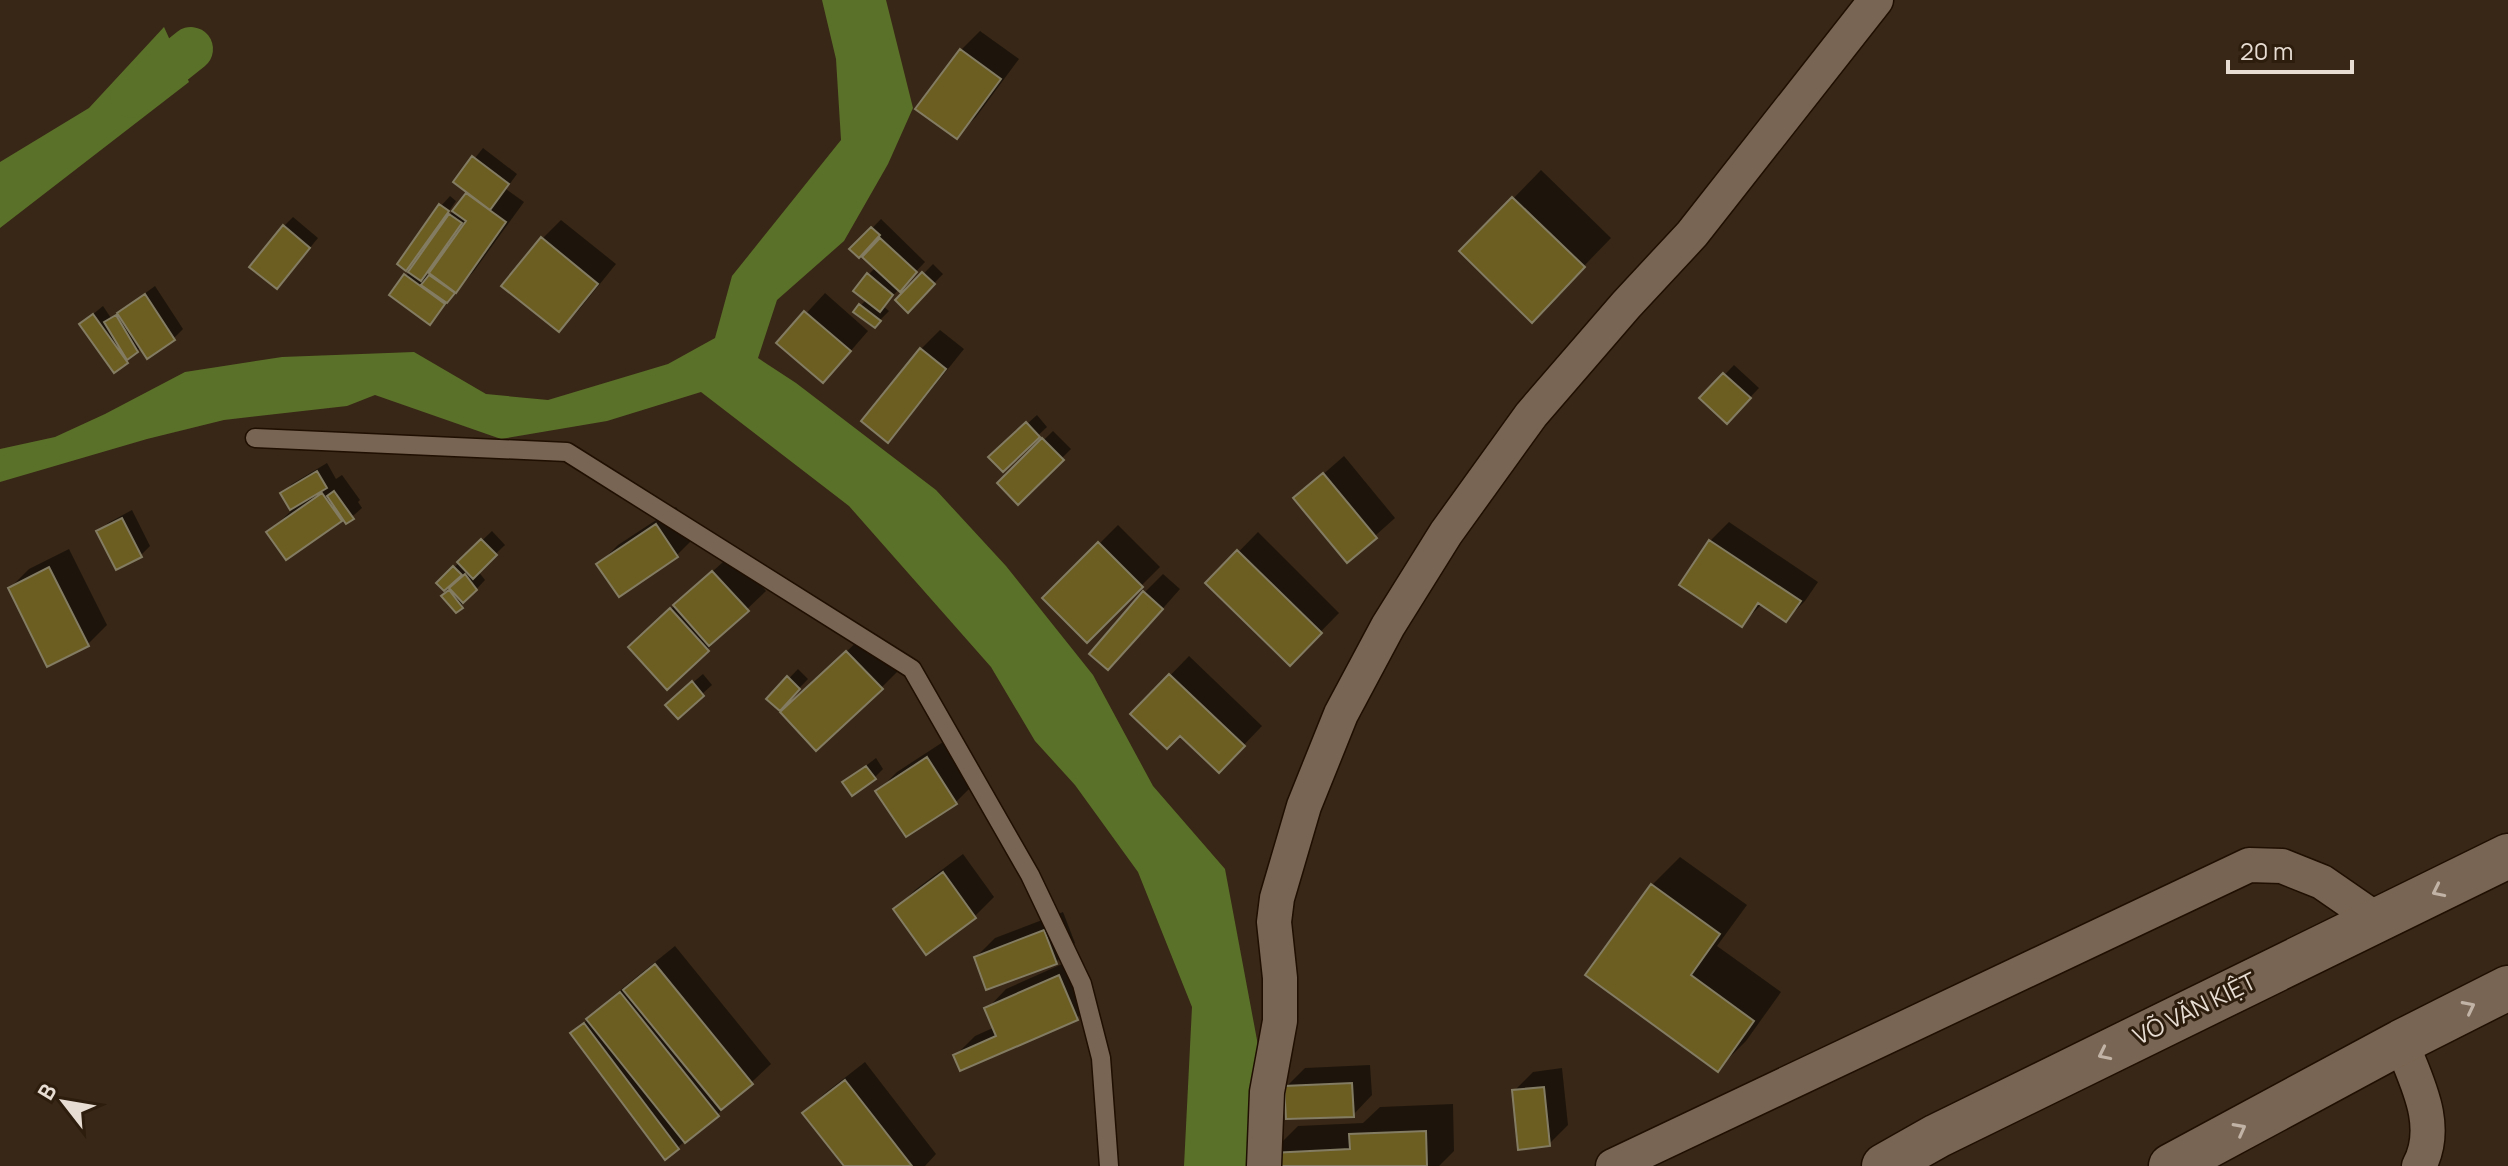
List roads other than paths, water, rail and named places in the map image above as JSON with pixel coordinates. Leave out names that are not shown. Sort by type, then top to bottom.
[{"type":"main road","name":"VÕ VĂN KIỆT","points":[[1884,1166],[1937,1136],[2508,856]]},
{"type":"main road","points":[[2171,1166],[2508,988]]},
{"type":"street","points":[[1264,1166],[1267,1092],[1281,1011],[1274,922],[1277,898],[1304,806],[1348,701],[1388,626],[1446,533],[1531,415],[1692,234],[1876,0]]},
{"type":"street","points":[[1613,1166],[2249,865],[2282,866],[2322,882],[2377,920]]},
{"type":"street","points":[[2401,1042],[2427,1112],[2429,1136],[2425,1156],[2419,1166]]},
{"type":"lane","points":[[255,438],[567,452],[912,669],[1030,875],[1082,984],[1101,1058],[1109,1166]]},
{"type":"waterway","points":[[132,96],[191,49]]}]
